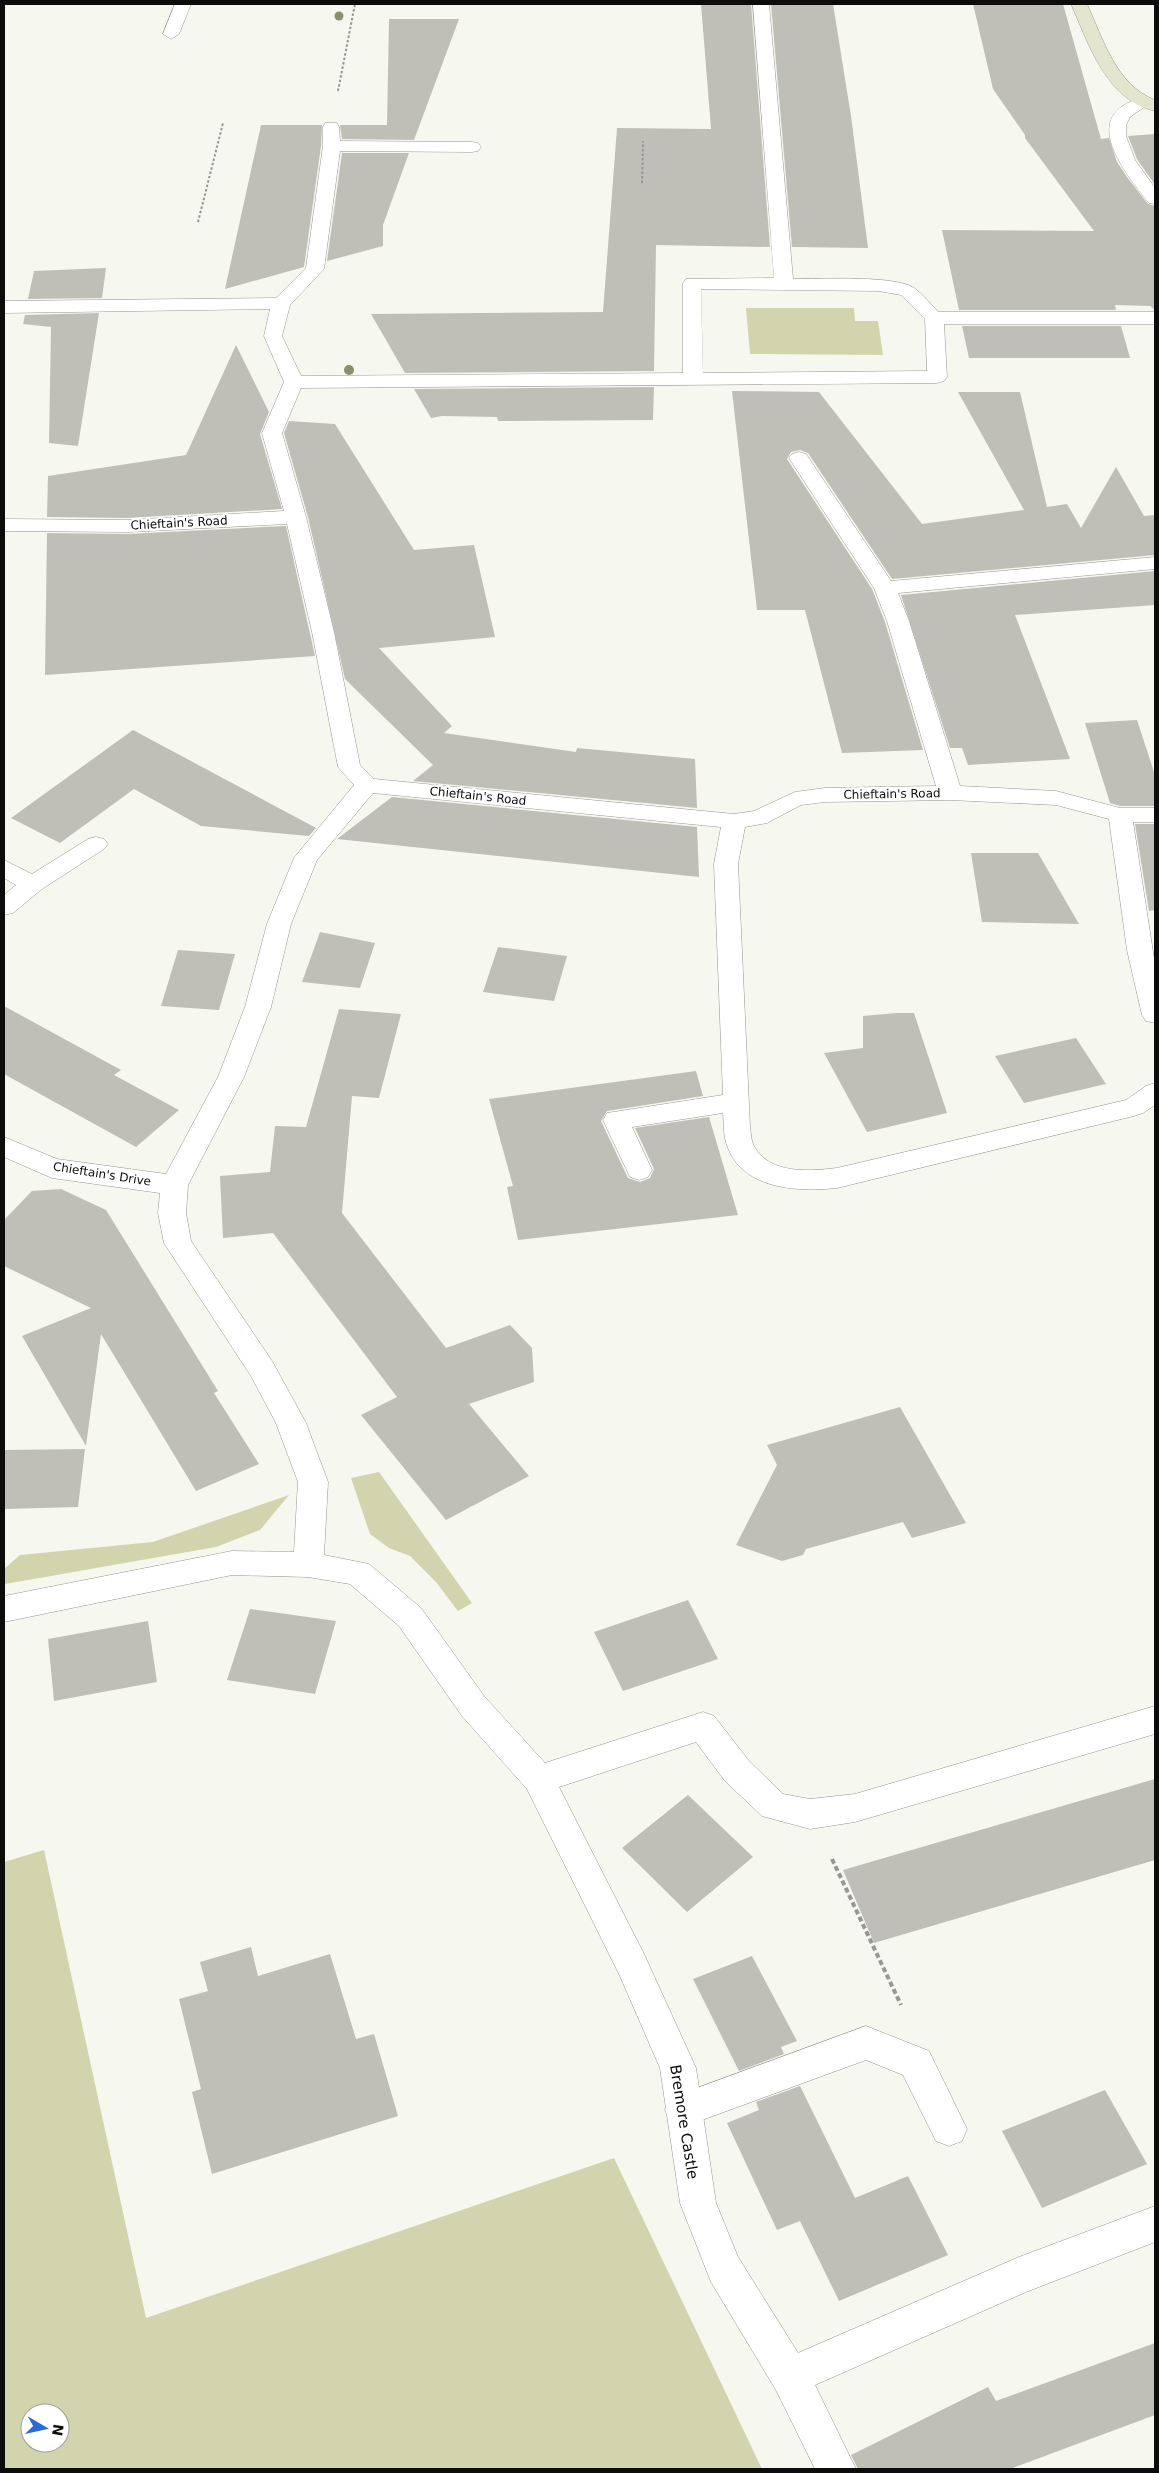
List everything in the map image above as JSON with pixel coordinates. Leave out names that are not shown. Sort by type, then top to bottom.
[{"type":"street","points":[[171,34],[183,4]]},
{"type":"street","points":[[761,4],[784,284]]},
{"type":"street","points":[[1078,4],[1110,66],[1129,92],[1149,104]]},
{"type":"street","points":[[1149,104],[1123,114],[1118,124],[1119,145],[1127,164],[1155,199]]},
{"type":"street","points":[[308,1565],[313,1482],[291,1423],[262,1369],[178,1243],[172,1213],[174,1185],[231,1077],[258,1007],[279,924],[306,858],[367,785],[349,767],[323,632],[296,517],[272,433],[294,382],[273,336],[281,302],[315,270],[332,146],[331,127]]},
{"type":"street","points":[[332,146],[472,147]]},
{"type":"street","points":[[294,382],[693,379],[937,377],[934,318],[907,292],[879,285],[692,283],[693,379]]},
{"type":"street","points":[[4,308],[281,302]]},
{"type":"street","points":[[934,318],[1155,318]]},
{"type":"street","points":[[799,458],[885,588],[950,793]]},
{"type":"street","name":"Chieftain's Road","points":[[4,525],[127,526],[296,517]]},
{"type":"street","points":[[885,588],[1155,563]]},
{"type":"street","name":"Chieftain's Road","points":[[367,785],[734,821],[759,818],[795,799],[826,795],[950,793],[1056,798],[1120,815],[1155,816]]},
{"type":"street","points":[[1120,815],[1139,950],[1155,1015]]},
{"type":"street","points":[[734,821],[726,864],[737,1126],[742,1152],[762,1171],[810,1181],[837,1178],[1134,1107],[1155,1092]]},
{"type":"street","points":[[4,907],[33,884],[96,844]]},
{"type":"street","points":[[4,868],[33,884]]},
{"type":"street","points":[[639,1170],[616,1120],[736,1102]]},
{"type":"street","name":"Chieftain's Drive","points":[[4,1146],[52,1168],[174,1185]]},
{"type":"street","name":"Bremore Castle","points":[[4,1608],[232,1564],[308,1565],[358,1573],[410,1617],[473,1706],[539,1779],[632,1965],[678,2068],[698,2203],[724,2269],[790,2376],[836,2469]]},
{"type":"street","points":[[539,1779],[703,1726],[737,1771],[774,1806],[810,1814],[856,1808],[1155,1720]]},
{"type":"street","points":[[683,2110],[866,2044],[916,2063],[949,2129]]},
{"type":"street","points":[[790,2376],[1019,2276],[1155,2224]]},
{"type":"path","points":[[331,127],[355,4]]},
{"type":"path","points":[[198,222],[223,123]]},
{"type":"path","points":[[642,183],[643,141]]},
{"type":"path","points":[[810,1814],[901,2001],[896,2055]]},
{"type":"green space","points":[[746,308],[854,308],[855,321],[878,321],[883,355],[750,354]]},
{"type":"green space","points":[[379,1472],[472,1603],[458,1611],[436,1582],[410,1556],[389,1548],[370,1534],[351,1478]]},
{"type":"green space","points":[[289,1495],[260,1530],[216,1547],[5,1584],[4,1569],[20,1555],[153,1542]]},
{"type":"green space","points":[[44,1850],[146,2318],[614,2158],[762,2469],[4,2469],[4,1862]]},
{"type":"building","points":[[701,4],[751,4],[770,247],[656,245],[654,371],[405,373],[371,314],[603,312],[617,128],[711,129]]},
{"type":"building","points":[[771,4],[833,4],[851,116],[868,248],[792,247]]},
{"type":"building","points":[[973,4],[1063,4],[1101,139],[1109,138],[1117,162],[1127,177],[1148,204],[1155,206],[1155,310],[1150,306],[1115,305],[1116,310],[959,310],[942,230],[1094,231],[1025,138],[1025,135],[993,89]]},
{"type":"building","points":[[389,19],[459,19],[414,140],[342,139],[340,125],[387,125]]},
{"type":"building","points":[[261,125],[322,125],[321,146],[304,267],[225,289]]},
{"type":"building","points":[[1155,134],[1155,185],[1137,159],[1128,136]]},
{"type":"building","points":[[342,153],[409,153],[383,225],[383,246],[327,261]]},
{"type":"building","points":[[106,268],[102,298],[28,299],[34,271]]},
{"type":"building","points":[[99,313],[78,446],[49,443],[51,327],[23,324],[25,315]]},
{"type":"building","points":[[962,326],[1121,326],[1130,358],[969,358]]},
{"type":"building","points":[[236,345],[269,412],[260,434],[282,509],[127,518],[47,517],[48,476],[186,455]]},
{"type":"building","points":[[654,387],[653,420],[498,421],[497,417],[442,416],[431,418],[414,389]]},
{"type":"building","points":[[732,391],[819,392],[922,524],[1024,510],[958,392],[1020,392],[1047,507],[1067,504],[1081,528],[1116,467],[1144,516],[1155,515],[1155,555],[892,579],[808,453],[800,450],[791,452],[787,459],[872,589],[885,622],[923,750],[842,753],[805,610],[757,610]]},
{"type":"building","points":[[289,421],[335,424],[414,550],[474,545],[495,637],[379,648],[452,726],[444,733],[576,752],[577,748],[695,759],[697,808],[413,781],[433,765],[345,679],[308,517],[284,433]]},
{"type":"building","points":[[286,526],[315,656],[45,675],[47,533],[127,534]]},
{"type":"building","points":[[1155,571],[1155,605],[1015,615],[1070,759],[968,765],[962,748],[950,748],[901,595]]},
{"type":"building","points":[[1137,720],[1155,775],[1155,806],[1120,806],[1110,803],[1085,723]]},
{"type":"building","points":[[133,730],[316,828],[309,836],[201,826],[134,789],[60,843],[11,818]]},
{"type":"building","points":[[392,797],[697,827],[699,877],[337,839]]},
{"type":"building","points":[[1135,824],[1155,824],[1155,910],[1149,911]]},
{"type":"building","points":[[971,853],[1038,853],[1079,924],[982,922]]},
{"type":"building","points":[[320,932],[375,943],[360,988],[302,982]]},
{"type":"building","points":[[498,947],[567,956],[554,1001],[483,992]]},
{"type":"building","points":[[178,950],[235,954],[219,1010],[161,1006]]},
{"type":"building","points":[[4,1006],[121,1070],[114,1075],[179,1110],[136,1147],[4,1074]]},
{"type":"building","points":[[339,1009],[401,1014],[379,1098],[352,1096],[342,1213],[446,1348],[510,1325],[532,1348],[534,1382],[469,1404],[529,1476],[446,1520],[361,1415],[397,1397],[273,1233],[223,1238],[220,1176],[270,1172],[275,1126],[306,1127]]},
{"type":"building","points":[[914,1013],[947,1113],[867,1132],[824,1053],[863,1048],[863,1016]]},
{"type":"building","points":[[1076,1038],[1106,1084],[1024,1103],[995,1056]]},
{"type":"building","points":[[696,1071],[703,1096],[607,1111],[601,1121],[628,1178],[640,1182],[650,1178],[654,1169],[635,1128],[709,1117],[738,1215],[518,1240],[507,1187],[513,1186],[489,1099]]},
{"type":"building","points":[[61,1189],[106,1210],[218,1391],[214,1393],[259,1464],[196,1491],[101,1334],[86,1446],[22,1336],[91,1308],[4,1266],[4,1220],[32,1191]]},
{"type":"building","points":[[900,1407],[966,1523],[912,1538],[903,1522],[806,1549],[803,1555],[782,1561],[736,1545],[777,1465],[767,1445]]},
{"type":"building","points":[[85,1449],[78,1507],[4,1509],[4,1450]]},
{"type":"building","points":[[688,1600],[718,1659],[623,1691],[594,1632]]},
{"type":"building","points":[[250,1609],[336,1621],[315,1694],[227,1680]]},
{"type":"building","points":[[148,1621],[157,1682],[54,1701],[48,1639]]},
{"type":"building","points":[[1155,1779],[1155,1860],[874,1943],[843,1870]]},
{"type":"building","points":[[688,1795],[753,1857],[687,1912],[622,1848]]},
{"type":"building","points":[[251,1947],[258,1976],[330,1954],[356,2039],[374,2034],[398,2116],[212,2174],[192,2092],[201,2089],[179,1999],[208,1991],[200,1962]]},
{"type":"building","points":[[752,1956],[797,2041],[781,2047],[784,2054],[739,2071],[693,1979]]},
{"type":"building","points":[[800,2086],[855,2198],[908,2176],[948,2255],[839,2301],[800,2221],[777,2230],[727,2123],[759,2110],[756,2102]]},
{"type":"building","points":[[1105,2090],[1147,2164],[1042,2208],[1002,2131]]},
{"type":"building","points":[[1155,2343],[1155,2415],[1010,2469],[858,2469],[851,2455],[988,2387],[996,2401]]}]
